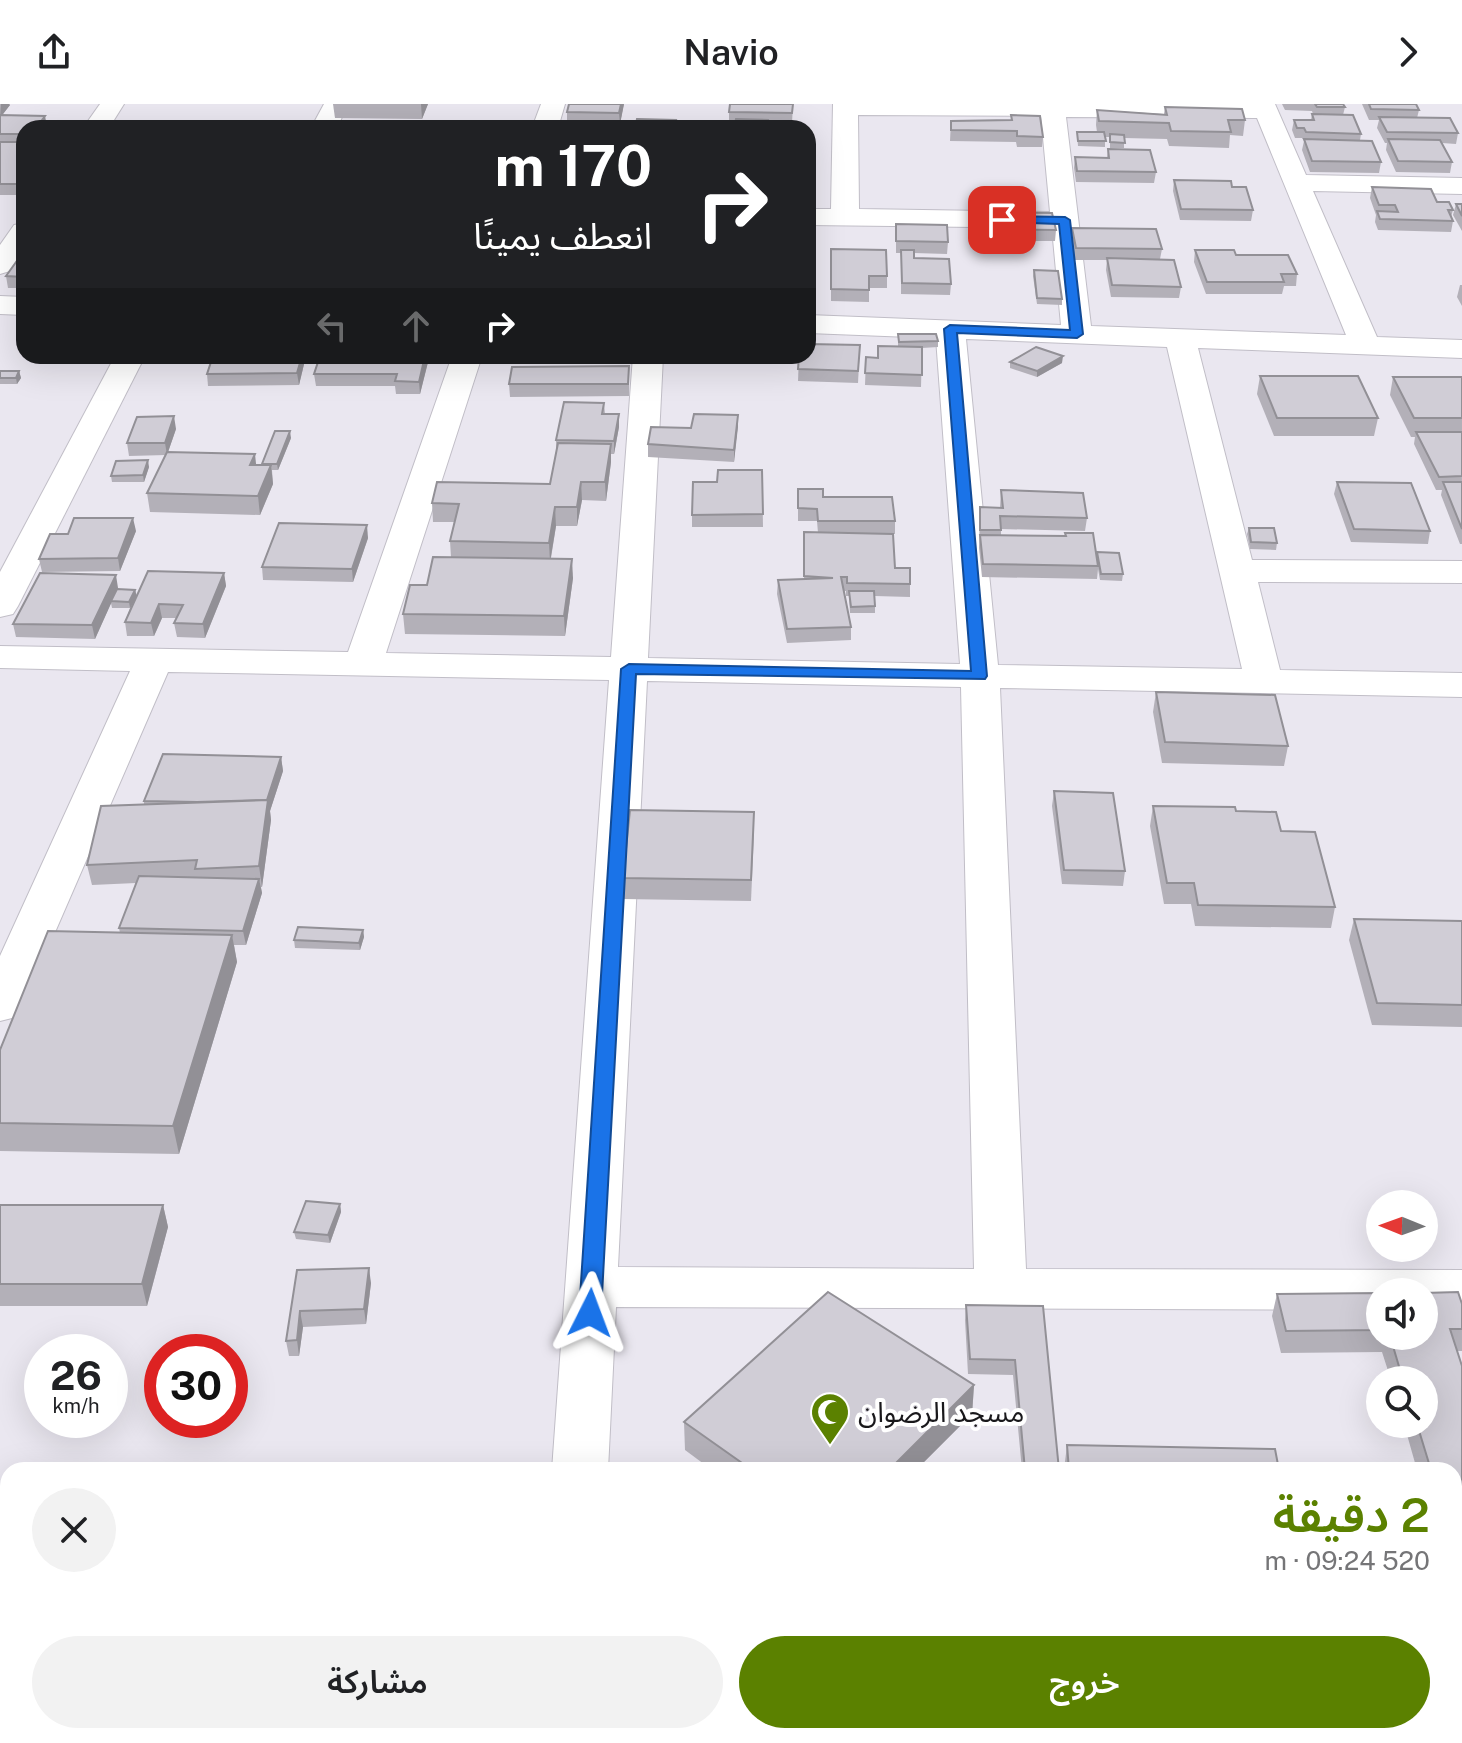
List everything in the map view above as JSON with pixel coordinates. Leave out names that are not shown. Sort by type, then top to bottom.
[{"type":"street","points":[[845,218],[845,105],[1264,108],[1365,345]]},
{"type":"street","points":[[1052,106],[1077,334]]},
{"type":"street","points":[[1296,183],[1462,186]]},
{"type":"street","points":[[816,217],[1065,220]]},
{"type":"street","points":[[0,265],[16,242]]},
{"type":"street","points":[[816,324],[1462,349]]},
{"type":"street","points":[[950,329],[980,676],[1001,1290]]},
{"type":"street","points":[[1180,338],[1264,681]]},
{"type":"street","points":[[0,606],[126,364]]},
{"type":"street","points":[[363,664],[464,364]]},
{"type":"street","points":[[580,1462],[648,364]]},
{"type":"street","points":[[1237,571],[1462,572]]},
{"type":"street","points":[[0,657],[1455,685],[1462,723]]},
{"type":"street","points":[[0,1006],[154,660]]},
{"type":"street","points":[[591,1287],[1462,1290]]},
{"type":"building","points":[[569,104],[621,104],[619,113],[567,112]]},
{"type":"building","points":[[730,104],[793,104],[792,113],[729,112]]},
{"type":"building","points":[[1315,104],[1343,104],[1345,107],[1317,107]]},
{"type":"building","points":[[1369,104],[1416,104],[1419,110],[1371,109]]},
{"type":"building","points":[[1165,107],[1242,109],[1245,120],[1228,120],[1231,132],[1171,131],[1169,123],[1099,121],[1097,110],[1167,115]]},
{"type":"building","points":[[1312,114],[1353,115],[1361,134],[1306,132],[1304,128],[1297,128],[1294,120],[1314,120]]},
{"type":"building","points":[[0,115],[45,116],[42,120],[16,120],[16,134],[0,134]]},
{"type":"building","points":[[1011,115],[1040,116],[1043,137],[1017,136],[1017,131],[951,130],[951,121],[1012,120]]},
{"type":"building","points":[[1379,117],[1450,118],[1458,133],[1387,132]]},
{"type":"building","points":[[1077,132],[1104,132],[1106,141],[1078,141]]},
{"type":"building","points":[[1110,134],[1124,135],[1125,143],[1110,142]]},
{"type":"building","points":[[1304,139],[1372,141],[1381,162],[1312,161]]},
{"type":"building","points":[[1388,139],[1440,140],[1452,162],[1398,161]]},
{"type":"building","points":[[0,142],[16,142],[16,184],[0,184]]},
{"type":"building","points":[[1108,149],[1150,150],[1156,172],[1077,171],[1075,157],[1109,158]]},
{"type":"building","points":[[1174,180],[1231,181],[1232,187],[1246,187],[1253,210],[1181,209]]},
{"type":"building","points":[[1372,187],[1431,189],[1437,202],[1449,202],[1453,210],[1448,210],[1453,221],[1380,219],[1377,211],[1398,212],[1395,205],[1379,205]]},
{"type":"building","points":[[985,212],[1052,213],[1056,230],[987,229]]},
{"type":"building","points":[[896,224],[947,225],[948,242],[896,241]]},
{"type":"building","points":[[1072,228],[1156,229],[1162,249],[1076,248]]},
{"type":"building","points":[[831,249],[886,250],[887,276],[869,276],[869,290],[831,289]]},
{"type":"building","points":[[901,250],[914,250],[914,258],[949,259],[951,284],[902,283]]},
{"type":"building","points":[[1195,250],[1234,250],[1236,255],[1288,255],[1297,274],[1281,274],[1284,282],[1207,282]]},
{"type":"building","points":[[1107,258],[1174,260],[1181,287],[1112,285]]},
{"type":"building","points":[[16,262],[16,277],[6,276]]},
{"type":"building","points":[[1034,270],[1058,271],[1062,299],[1037,298]]},
{"type":"building","points":[[898,334],[936,334],[938,341],[899,342]]},
{"type":"building","points":[[816,344],[860,345],[858,371],[798,369],[798,364],[816,364]]},
{"type":"building","points":[[878,346],[922,347],[922,375],[865,373],[866,357],[878,358]]},
{"type":"building","points":[[1036,347],[1063,356],[1037,371],[1010,362]]},
{"type":"building","points":[[210,364],[300,364],[297,373],[207,374]]},
{"type":"building","points":[[317,364],[423,364],[419,382],[395,381],[397,374],[314,374]]},
{"type":"building","points":[[629,366],[628,384],[509,384],[512,367]]},
{"type":"building","points":[[0,371],[19,371],[16,378],[0,378]]},
{"type":"building","points":[[1260,376],[1358,376],[1378,418],[1277,418]]},
{"type":"building","points":[[1393,377],[1462,377],[1462,418],[1414,418]]},
{"type":"building","points":[[564,402],[604,403],[602,414],[619,414],[614,441],[556,440]]},
{"type":"building","points":[[694,414],[738,415],[734,450],[648,444],[651,427],[691,428]]},
{"type":"building","points":[[174,416],[165,443],[127,443],[137,417]]},
{"type":"building","points":[[275,431],[290,431],[277,464],[262,464]]},
{"type":"building","points":[[1416,432],[1462,432],[1462,476],[1439,477]]},
{"type":"building","points":[[558,443],[611,444],[605,482],[581,482],[577,507],[555,507],[549,543],[450,541],[459,504],[432,503],[437,482],[550,484]]},
{"type":"building","points":[[167,452],[255,454],[250,465],[271,465],[258,496],[147,493]]},
{"type":"building","points":[[148,460],[143,475],[111,476],[116,461]]},
{"type":"building","points":[[718,470],[762,470],[763,514],[692,515],[693,482],[717,482]]},
{"type":"building","points":[[1337,482],[1411,483],[1430,531],[1354,529]]},
{"type":"building","points":[[1443,482],[1462,482],[1462,529]]},
{"type":"building","points":[[798,489],[823,489],[823,497],[892,497],[895,521],[818,521],[817,509],[798,508]]},
{"type":"building","points":[[1001,490],[1083,493],[1087,518],[1000,516],[1001,530],[980,530],[980,507],[1003,508]]},
{"type":"building","points":[[74,518],[133,518],[118,558],[39,559],[50,534],[68,534]]},
{"type":"building","points":[[279,523],[367,525],[352,569],[262,567]]},
{"type":"building","points":[[1249,528],[1274,528],[1277,543],[1251,542]]},
{"type":"building","points":[[804,532],[893,534],[895,568],[910,568],[910,584],[847,583],[847,577],[841,577],[851,627],[787,629],[778,580],[833,578],[804,576]]},
{"type":"building","points":[[1065,533],[1093,533],[1098,566],[983,564],[980,535],[1066,536]]},
{"type":"building","points":[[1097,552],[1119,553],[1123,574],[1101,574]]},
{"type":"building","points":[[433,557],[572,559],[564,616],[403,614],[410,585],[427,585]]},
{"type":"building","points":[[148,571],[224,573],[203,624],[174,623],[183,605],[159,604],[151,623],[125,622]]},
{"type":"building","points":[[40,573],[116,575],[92,625],[13,624]]},
{"type":"building","points":[[117,589],[135,590],[129,602],[111,601]]},
{"type":"building","points":[[849,591],[874,591],[875,606],[851,607]]},
{"type":"building","points":[[1156,692],[1275,695],[1288,746],[1165,742]]},
{"type":"building","points":[[163,754],[281,757],[267,800],[144,801]]},
{"type":"building","points":[[1054,791],[1113,793],[1125,871],[1064,870]]},
{"type":"building","points":[[268,800],[259,866],[195,869],[197,860],[87,865],[101,806]]},
{"type":"building","points":[[1153,806],[1235,807],[1236,811],[1276,812],[1281,831],[1315,832],[1335,907],[1198,905],[1194,883],[1167,883]]},
{"type":"building","points":[[630,810],[754,812],[751,880],[623,878]]},
{"type":"building","points":[[139,876],[259,879],[243,931],[119,928]]},
{"type":"building","points":[[1354,919],[1462,921],[1462,1005],[1377,1003]]},
{"type":"building","points":[[298,927],[363,930],[359,943],[294,940]]},
{"type":"building","points":[[48,931],[232,935],[173,1126],[0,1123],[0,1050]]},
{"type":"building","points":[[306,1201],[340,1204],[328,1235],[294,1232]]},
{"type":"building","points":[[0,1205],[163,1205],[142,1284],[0,1284]]},
{"type":"building","points":[[369,1268],[364,1309],[300,1311],[297,1340],[286,1341],[297,1270]]},
{"type":"building","points":[[828,1292],[974,1385],[897,1462],[741,1462],[684,1422]]},
{"type":"building","points":[[1458,1292],[1462,1304],[1462,1329],[1450,1329],[1462,1366],[1462,1462],[1429,1462],[1421,1438],[1438,1438],[1438,1366],[1399,1366],[1394,1350],[1438,1350],[1438,1293]]},
{"type":"building","points":[[1366,1293],[1366,1330],[1286,1331],[1277,1294]]},
{"type":"building","points":[[966,1305],[1043,1306],[1058,1462],[1024,1462],[1015,1360],[970,1359]]},
{"type":"building","points":[[1067,1445],[1275,1449],[1277,1462],[1068,1462]]},
{"type":"place","name":"مسجد الرضوان","points":[[830,1446]]},
{"type":"route","points":[[590,1313],[629,669],[980,676],[950,329],[1077,334],[1065,220],[1002,220]]}]
